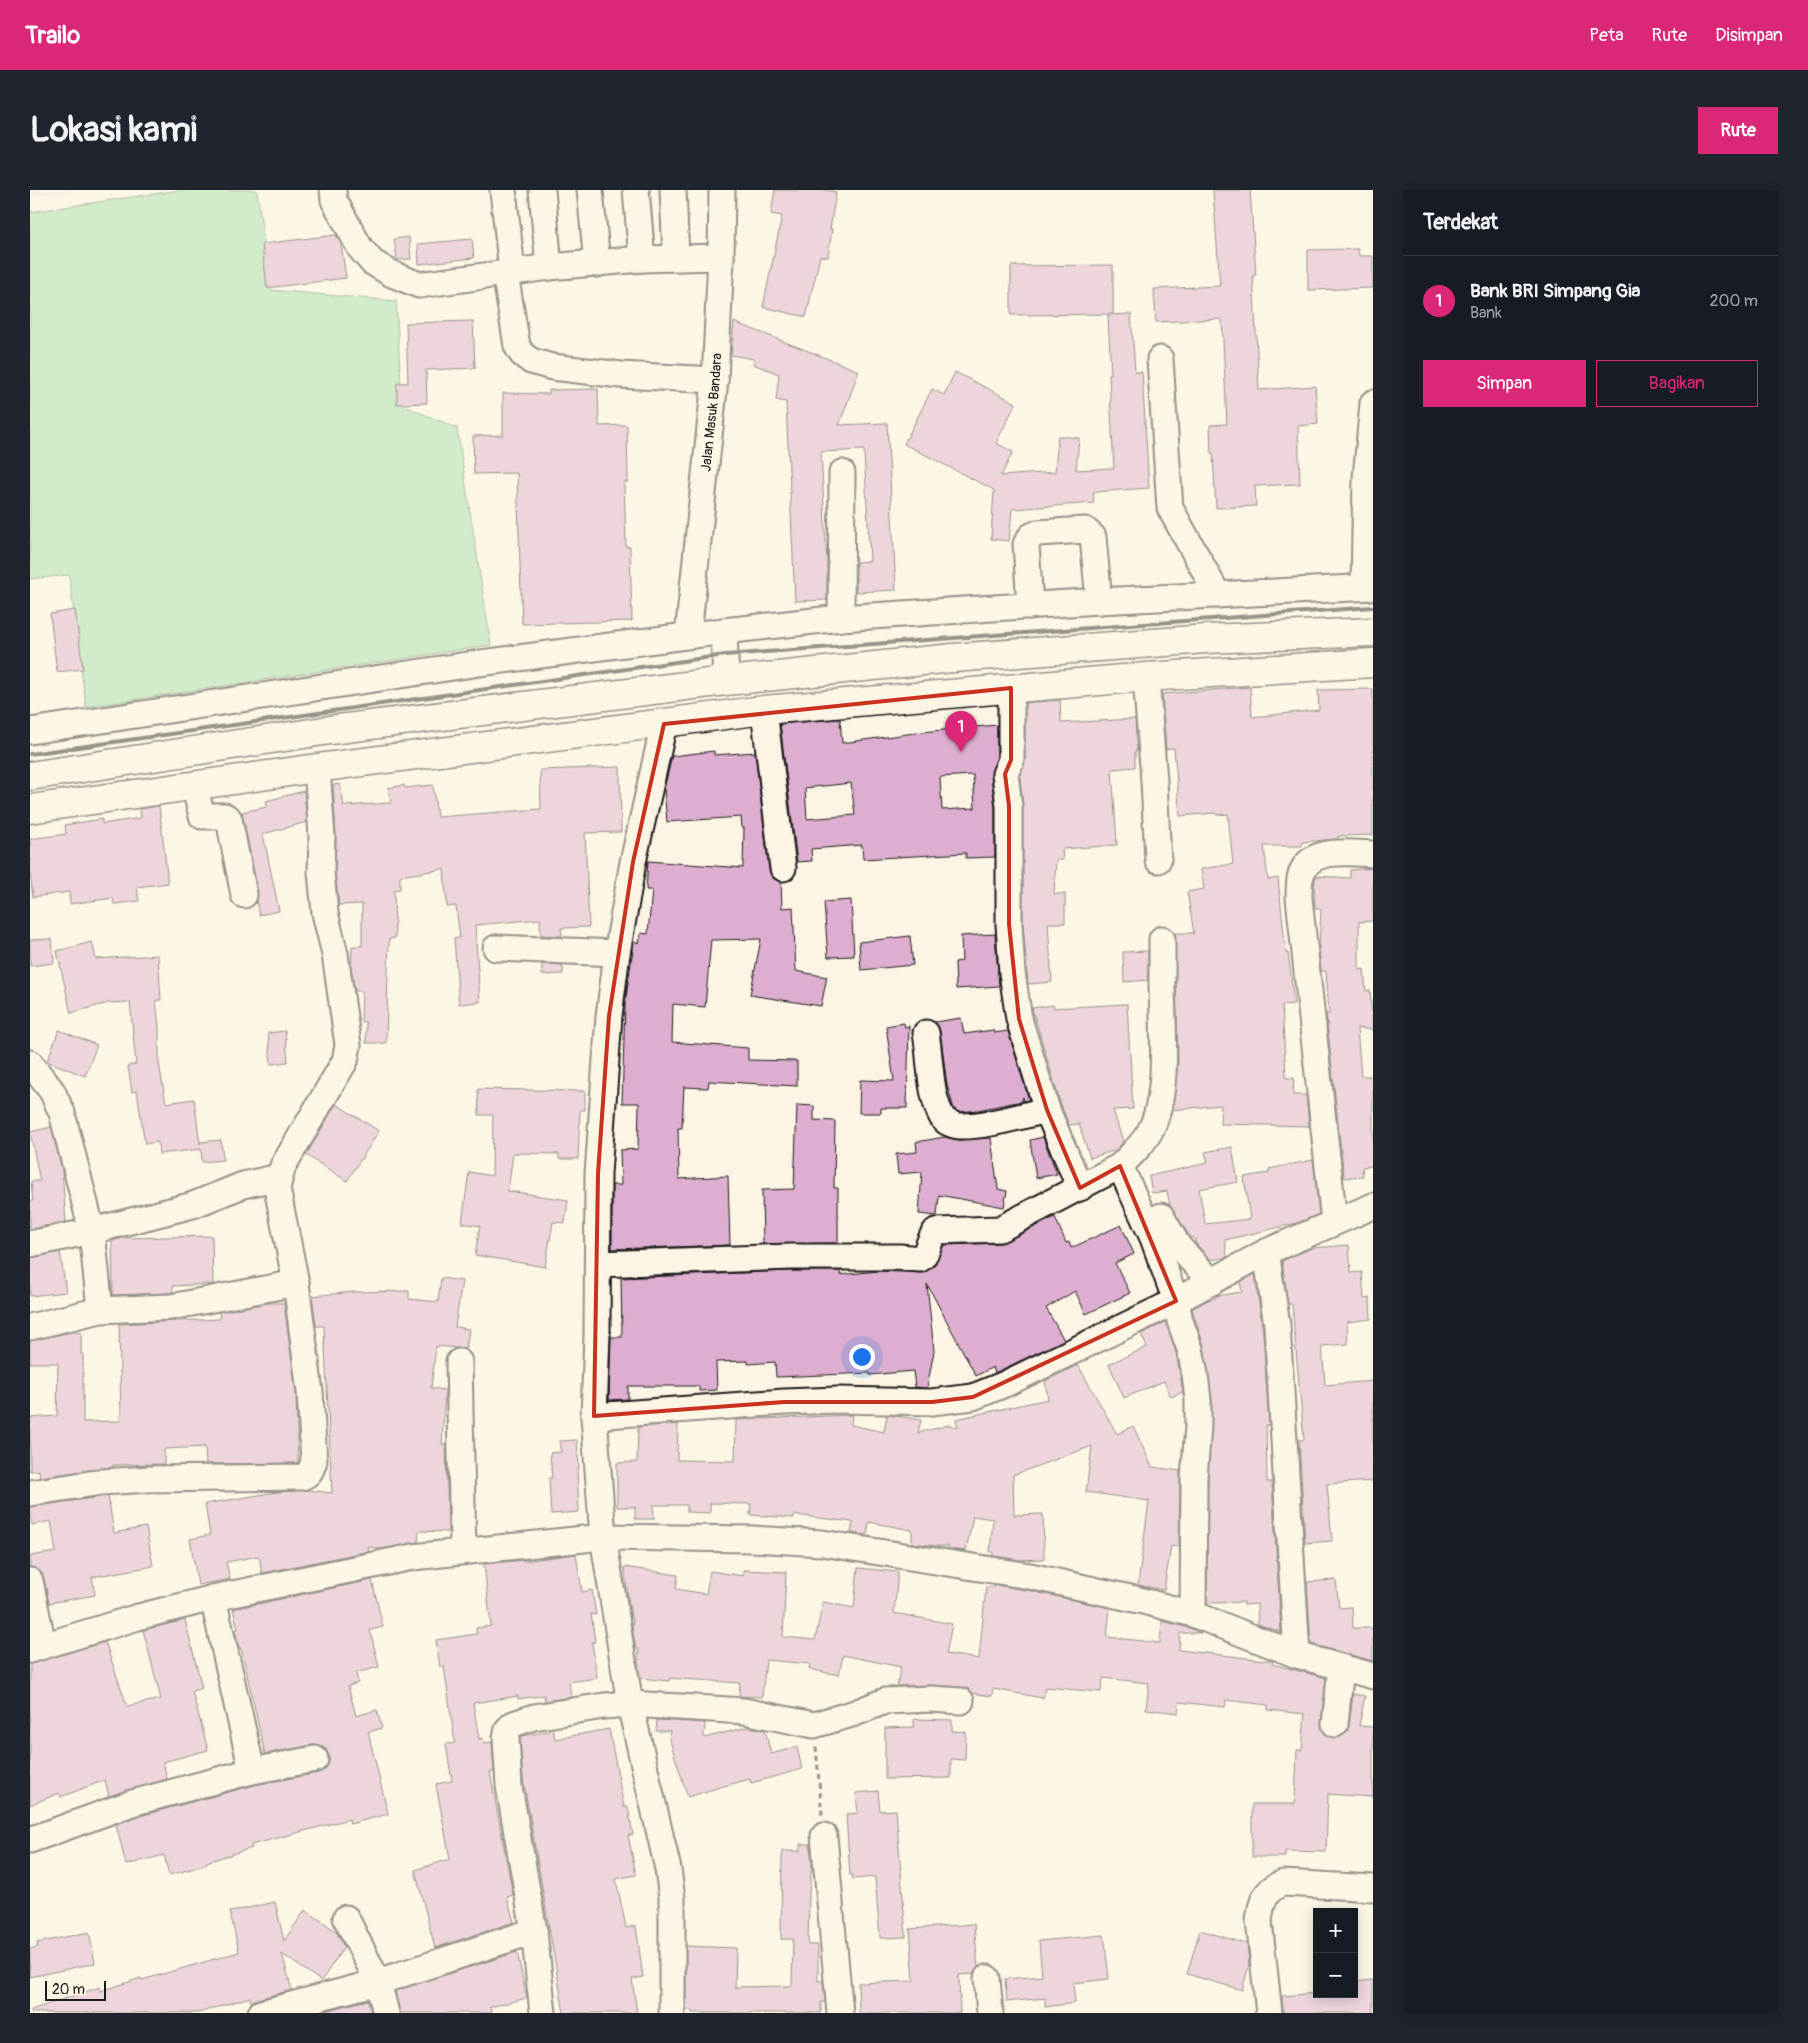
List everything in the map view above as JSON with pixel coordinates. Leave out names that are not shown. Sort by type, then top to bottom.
[{"type":"highway","points":[[30,776],[330,730],[726,681],[954,658],[1206,639],[1368,632],[1367,663],[1146,677],[764,710],[190,785],[30,809]]},
{"type":"highway","points":[[181,752],[190,785]]},
{"type":"street","points":[[333,190],[334,200],[360,248],[372,262],[392,274],[419,285],[549,267],[676,257],[721,257]]},
{"type":"street","points":[[503,190],[508,272],[517,346],[522,354],[531,361],[552,367],[621,376],[715,380]]},
{"type":"street","points":[[542,190],[549,267]]},
{"type":"street","points":[[590,190],[597,264]]},
{"type":"street","points":[[636,190],[642,259]]},
{"type":"street","points":[[673,190],[676,257]]},
{"type":"street","name":"Jalan Masuk Bandara","points":[[688,635],[715,380],[722,190]]},
{"type":"street","points":[[1160,359],[1170,508],[1218,595]]},
{"type":"street","points":[[30,731],[480,663],[724,630],[840,618],[1099,601],[1369,587],[1366,478],[1373,403]]},
{"type":"street","points":[[840,618],[842,473]]},
{"type":"street","points":[[1030,606],[1026,544],[1031,536],[1038,533],[1085,530],[1093,537],[1099,601]]},
{"type":"street","points":[[724,630],[726,681]]},
{"type":"street","points":[[1146,677],[1158,860]]},
{"type":"street","points":[[1011,688],[1011,760],[1005,774],[1009,806],[1009,924],[1012,973],[1019,1018],[1046,1110],[1080,1188]]},
{"type":"street","points":[[764,710],[783,868]]},
{"type":"street","points":[[664,724],[633,862],[617,953],[610,1016],[598,1174],[594,1416],[603,1537],[630,1704],[668,1869],[672,1898],[672,2013]]},
{"type":"street","points":[[30,1493],[102,1482],[149,1479],[302,1477],[308,1475],[311,1470],[314,1461],[310,1392],[296,1283],[277,1188],[283,1166],[335,1079],[348,1052],[340,985],[325,912],[321,872],[322,837],[317,768]]},
{"type":"street","points":[[190,785],[202,816],[228,817],[244,895]]},
{"type":"street","points":[[1334,1222],[1299,898],[1300,878],[1307,864],[1319,855],[1373,854]]},
{"type":"street","points":[[598,1264],[791,1257],[900,1257],[920,1259],[925,1255],[932,1236],[936,1231],[1000,1229],[1120,1166],[1137,1148],[1150,1130],[1160,1096],[1164,1020],[1162,939]]},
{"type":"street","points":[[496,948],[617,953]]},
{"type":"street","points":[[926,1033],[932,1085],[940,1110],[946,1121],[958,1126],[987,1123],[1046,1110]]},
{"type":"street","points":[[30,1063],[52,1091],[62,1113],[92,1231],[100,1310]]},
{"type":"street","points":[[1120,1166],[1153,1238],[1176,1300],[1180,1321],[1190,1349],[1198,1400],[1194,1478],[1193,1614]]},
{"type":"street","points":[[30,1244],[92,1231],[193,1205],[236,1188],[279,1177]]},
{"type":"street","points":[[594,1416],[784,1402],[838,1400],[932,1402],[973,1397],[1005,1384],[1176,1300],[1266,1252],[1373,1206]]},
{"type":"street","points":[[1161,1216],[1178,1246],[1212,1282]]},
{"type":"street","points":[[1266,1252],[1277,1325],[1297,1655]]},
{"type":"street","points":[[30,1326],[100,1310],[171,1307],[296,1283]]},
{"type":"street","points":[[459,1362],[463,1551]]},
{"type":"street","points":[[30,1581],[37,1647],[138,1617],[213,1598],[413,1557],[603,1537],[752,1539],[822,1543],[1030,1576],[1193,1614],[1297,1655],[1373,1676]]},
{"type":"street","points":[[213,1598],[252,1772]]},
{"type":"street","points":[[1335,1724],[1341,1668]]},
{"type":"street","points":[[543,2013],[534,1931],[509,1786],[506,1732],[513,1724],[534,1717],[604,1706],[630,1704],[744,1711],[814,1725],[855,1713],[885,1701],[932,1699],[961,1701]]},
{"type":"street","points":[[30,1840],[132,1802],[179,1789],[315,1759]]},
{"type":"street","points":[[824,1836],[840,2013]]},
{"type":"street","points":[[1269,2013],[1259,1921],[1265,1895],[1274,1886],[1282,1883],[1373,1888]]},
{"type":"street","points":[[346,1918],[378,1982],[386,2013]]},
{"type":"street","points":[[277,2011],[378,1982],[534,1931]]},
{"type":"street","points":[[987,1978],[990,2013]]},
{"type":"path","points":[[814,1725],[824,1836]]},
{"type":"highlighted area","points":[[1011,688],[1011,760],[1005,774],[1009,806],[1009,924],[1019,1019],[1047,1110],[1080,1188],[1120,1166],[1176,1301],[973,1397],[932,1402],[784,1402],[594,1416],[598,1174],[609,1016],[633,862],[664,724]]},
{"type":"shaded area","points":[[30,190],[74,190],[30,196]]},
{"type":"green space","points":[[180,190],[257,190],[270,290],[396,301],[402,405],[457,428],[491,645],[86,707],[69,575],[30,579],[30,212]]},
{"type":"building","points":[[775,190],[826,190],[836,192],[828,257],[820,256],[806,317],[763,307],[782,216],[771,214]]},
{"type":"building","points":[[1213,190],[1250,190],[1256,275],[1253,275],[1259,390],[1315,386],[1318,424],[1298,426],[1300,484],[1255,486],[1256,506],[1216,508],[1210,425],[1227,424],[1222,319],[1156,322],[1154,289],[1220,286]]},
{"type":"building","points":[[336,235],[341,244],[346,278],[267,288],[262,244]]},
{"type":"building","points":[[409,237],[411,259],[397,260],[394,239]]},
{"type":"building","points":[[472,239],[474,258],[419,264],[418,244]]},
{"type":"building","points":[[1358,249],[1359,256],[1373,256],[1373,288],[1308,290],[1308,250]]},
{"type":"building","points":[[1113,265],[1113,314],[1011,315],[1011,266]]},
{"type":"building","points":[[1131,314],[1135,372],[1142,372],[1149,488],[1093,492],[1094,503],[1012,509],[1009,541],[991,539],[994,490],[904,444],[932,389],[944,395],[955,372],[1016,403],[996,443],[1013,452],[1001,476],[1055,472],[1058,436],[1079,438],[1076,470],[1114,468],[1108,315]]},
{"type":"building","points":[[473,321],[475,368],[426,370],[427,403],[397,404],[397,383],[408,383],[406,323]]},
{"type":"building","points":[[734,322],[859,371],[839,425],[887,423],[896,590],[856,592],[856,562],[870,561],[864,450],[821,452],[827,600],[795,601],[786,402],[776,400],[779,374],[753,364],[754,359],[731,355]]},
{"type":"building","points":[[598,389],[599,426],[627,425],[628,482],[624,482],[626,547],[630,547],[632,621],[522,624],[517,473],[474,474],[473,436],[503,435],[503,393],[549,394],[549,390]]},
{"type":"building","points":[[75,610],[83,669],[57,672],[50,614]]},
{"type":"building","points":[[1250,687],[1252,717],[1319,710],[1318,690],[1373,689],[1373,835],[1338,836],[1338,839],[1302,842],[1302,846],[1264,846],[1268,880],[1278,878],[1286,953],[1288,953],[1294,1004],[1282,1005],[1286,1078],[1294,1078],[1293,1095],[1306,1095],[1309,1126],[1220,1124],[1221,1105],[1172,1110],[1178,1062],[1175,933],[1194,933],[1187,892],[1204,889],[1201,869],[1233,864],[1228,814],[1180,816],[1174,748],[1166,749],[1162,694]]},
{"type":"building","points":[[1060,700],[1061,723],[1135,719],[1137,751],[1135,751],[1135,767],[1112,769],[1117,845],[1062,849],[1063,860],[1056,860],[1054,894],[1065,894],[1065,923],[1048,923],[1052,982],[1028,984],[1023,924],[1023,806],[1020,776],[1025,760],[1025,703]]},
{"type":"building","points":[[840,719],[842,743],[922,732],[997,725],[997,757],[991,775],[995,807],[995,857],[966,858],[966,853],[863,859],[862,845],[811,849],[812,861],[797,862],[780,724]],"holes":[[[973,775],[975,808],[942,810],[940,777]],[[851,783],[855,815],[807,819],[805,788]]]},
{"type":"building","points":[[714,751],[714,755],[755,752],[769,870],[772,877],[781,882],[782,908],[793,907],[796,971],[827,977],[821,1006],[750,995],[761,939],[711,940],[705,1007],[673,1004],[672,1042],[748,1048],[748,1060],[797,1061],[797,1086],[709,1081],[708,1088],[684,1087],[682,1128],[678,1128],[679,1179],[728,1176],[730,1245],[612,1249],[612,1185],[621,1185],[620,1150],[638,1149],[639,1103],[622,1103],[625,1004],[634,942],[639,943],[641,933],[648,934],[652,890],[646,890],[648,861],[743,868],[744,828],[742,828],[741,817],[667,822],[664,789],[672,756]]},
{"type":"building","points":[[620,767],[621,832],[585,833],[589,927],[561,928],[562,936],[541,935],[540,919],[475,925],[480,1002],[459,1004],[454,938],[460,938],[456,906],[447,907],[444,869],[400,876],[400,889],[394,890],[395,938],[389,939],[386,1043],[366,1043],[366,1022],[361,1022],[362,991],[355,991],[351,968],[352,946],[362,946],[362,904],[339,905],[335,872],[336,836],[333,785],[340,784],[344,806],[391,803],[388,788],[404,785],[405,788],[433,785],[437,817],[541,809],[540,770]]},
{"type":"building","points":[[304,791],[307,822],[263,834],[279,911],[259,915],[256,901],[258,892],[242,812],[267,807],[266,801]]},
{"type":"building","points":[[159,806],[168,883],[137,887],[139,901],[114,904],[113,898],[70,904],[69,892],[33,897],[30,874],[30,839],[66,834],[65,825],[102,819],[102,824],[141,818],[140,809]]},
{"type":"building","points":[[1373,868],[1373,921],[1359,922],[1359,970],[1364,969],[1366,991],[1370,990],[1373,1030],[1357,1028],[1361,1076],[1373,1076],[1373,1166],[1362,1167],[1363,1176],[1344,1178],[1326,1014],[1329,1014],[1326,971],[1321,971],[1319,950],[1321,909],[1315,909],[1314,885],[1316,876],[1350,878],[1350,870]]},
{"type":"building","points":[[851,900],[854,956],[828,957],[824,902]]},
{"type":"building","points":[[995,934],[999,986],[956,989],[955,962],[962,961],[961,936]]},
{"type":"building","points":[[910,936],[913,965],[861,970],[859,942]]},
{"type":"building","points":[[52,939],[54,963],[30,966],[30,940]]},
{"type":"building","points":[[92,942],[96,959],[158,955],[161,1000],[156,1000],[159,1029],[159,1064],[166,1103],[194,1099],[200,1144],[200,1142],[221,1140],[223,1160],[202,1162],[201,1149],[159,1154],[158,1142],[145,1144],[137,1091],[132,1092],[128,1066],[136,1064],[130,1002],[108,1003],[71,1013],[57,951]]},
{"type":"building","points":[[1148,951],[1148,980],[1124,982],[1123,952]]},
{"type":"building","points":[[542,964],[563,965],[563,974],[542,975]]},
{"type":"building","points":[[1127,1004],[1133,1109],[1113,1110],[1123,1142],[1116,1150],[1090,1158],[1079,1124],[1069,1125],[1061,1105],[1032,1008],[1053,1005],[1054,1008]]},
{"type":"building","points":[[961,1018],[964,1034],[993,1030],[994,1033],[1008,1031],[1029,1100],[1024,1101],[1023,1097],[1022,1101],[978,1110],[960,1112],[954,1109],[947,1085],[940,1031],[935,1022]]},
{"type":"building","points":[[904,1023],[905,1027],[909,1026],[907,1108],[881,1108],[881,1113],[859,1113],[860,1080],[894,1081],[886,1026]]},
{"type":"building","points":[[59,1030],[97,1045],[85,1076],[47,1061]]},
{"type":"building","points":[[285,1031],[288,1062],[271,1064],[268,1033]]},
{"type":"building","points":[[478,1089],[585,1091],[585,1110],[580,1110],[578,1159],[559,1159],[559,1154],[513,1153],[508,1191],[568,1200],[565,1223],[553,1222],[545,1267],[475,1255],[480,1226],[462,1223],[469,1172],[492,1176],[493,1115],[479,1115]]},
{"type":"building","points":[[336,1104],[379,1131],[347,1181],[306,1155]]},
{"type":"building","points":[[797,1105],[814,1106],[814,1120],[835,1121],[834,1188],[838,1188],[838,1243],[763,1244],[762,1190],[794,1189]]},
{"type":"building","points":[[51,1127],[62,1170],[66,1222],[30,1229],[30,1201],[33,1201],[31,1181],[40,1181],[30,1132]]},
{"type":"building","points":[[945,1137],[959,1140],[991,1138],[998,1189],[1007,1191],[1004,1207],[939,1195],[937,1216],[919,1214],[922,1172],[898,1174],[896,1154],[917,1152],[916,1142]]},
{"type":"building","points":[[1043,1137],[1057,1174],[1036,1178],[1030,1140]]},
{"type":"building","points":[[1232,1147],[1238,1182],[1199,1189],[1205,1224],[1250,1219],[1244,1177],[1269,1173],[1269,1169],[1313,1160],[1319,1214],[1297,1223],[1225,1240],[1227,1257],[1211,1260],[1196,1244],[1194,1238],[1190,1237],[1170,1205],[1167,1191],[1152,1193],[1149,1176],[1208,1163],[1205,1152]]},
{"type":"building","points":[[1055,1217],[1066,1243],[1069,1242],[1071,1248],[1121,1225],[1134,1254],[1115,1263],[1130,1293],[1086,1314],[1075,1291],[1046,1308],[1064,1340],[995,1373],[993,1367],[976,1376],[927,1284],[934,1351],[927,1388],[915,1387],[913,1371],[870,1375],[870,1373],[776,1377],[775,1362],[748,1364],[748,1361],[716,1362],[717,1390],[699,1391],[699,1386],[628,1386],[628,1399],[609,1400],[611,1337],[622,1337],[621,1278],[791,1271],[840,1271],[840,1275],[878,1271],[924,1273],[934,1266],[944,1245],[1001,1243]]},
{"type":"building","points":[[212,1236],[213,1284],[173,1286],[173,1292],[169,1293],[113,1295],[112,1241],[123,1238]]},
{"type":"building","points":[[1349,1245],[1351,1273],[1362,1272],[1364,1299],[1370,1298],[1371,1319],[1347,1322],[1348,1344],[1322,1346],[1325,1385],[1373,1381],[1373,1481],[1327,1484],[1332,1541],[1305,1543],[1299,1440],[1304,1440],[1292,1304],[1288,1304],[1282,1261],[1312,1248]]},
{"type":"building","points":[[60,1252],[66,1292],[30,1296],[30,1258]]},
{"type":"building","points":[[1255,1274],[1263,1333],[1269,1425],[1266,1425],[1267,1482],[1272,1482],[1281,1632],[1258,1624],[1257,1604],[1244,1605],[1244,1602],[1207,1603],[1208,1479],[1212,1400],[1204,1346],[1192,1309],[1208,1300],[1216,1298],[1216,1296],[1242,1292],[1240,1282]]},
{"type":"building","points":[[441,1278],[462,1281],[455,1327],[469,1329],[466,1349],[436,1346],[431,1388],[445,1390],[442,1444],[446,1444],[448,1532],[419,1531],[418,1542],[381,1549],[368,1547],[369,1551],[262,1573],[259,1556],[226,1562],[230,1579],[198,1585],[190,1539],[210,1535],[205,1504],[277,1492],[308,1490],[332,1493],[324,1326],[316,1326],[312,1296],[354,1292],[409,1291],[409,1299],[438,1302]]},
{"type":"building","points":[[267,1303],[284,1303],[296,1393],[298,1463],[206,1464],[205,1447],[164,1449],[164,1464],[113,1465],[113,1467],[40,1477],[39,1470],[30,1471],[30,1418],[57,1416],[58,1363],[30,1363],[30,1341],[72,1332],[81,1332],[81,1354],[83,1354],[83,1422],[120,1421],[119,1324],[220,1319],[219,1312]]},
{"type":"building","points":[[1166,1322],[1176,1353],[1183,1392],[1171,1397],[1164,1381],[1124,1398],[1109,1364],[1147,1347],[1141,1334]]},
{"type":"building","points":[[1078,1365],[1117,1434],[1133,1426],[1152,1467],[1180,1471],[1179,1547],[1171,1546],[1164,1590],[1138,1585],[1149,1501],[1086,1492],[1092,1446],[1013,1475],[1014,1515],[1043,1514],[1044,1559],[1020,1560],[993,1556],[993,1552],[990,1552],[993,1519],[973,1516],[966,1551],[949,1549],[948,1546],[912,1543],[912,1530],[869,1522],[867,1535],[851,1533],[853,1522],[794,1515],[794,1518],[750,1515],[751,1504],[710,1503],[710,1513],[687,1512],[687,1505],[653,1505],[654,1519],[635,1519],[635,1507],[617,1507],[617,1463],[637,1462],[638,1427],[678,1424],[677,1460],[735,1461],[736,1420],[852,1415],[851,1425],[884,1432],[887,1415],[921,1420],[918,1433],[949,1425],[958,1427],[956,1419],[1048,1399],[1045,1381]]},
{"type":"building","points":[[577,1440],[579,1512],[551,1514],[549,1478],[552,1478],[550,1453],[561,1452],[559,1441]]},
{"type":"building","points":[[108,1496],[114,1533],[146,1527],[153,1566],[92,1577],[95,1595],[49,1603],[44,1578],[40,1571],[30,1567],[30,1556],[56,1552],[51,1521],[32,1525],[30,1507]]},
{"type":"building","points":[[576,1554],[582,1592],[592,1590],[596,1615],[591,1614],[595,1642],[592,1642],[597,1678],[569,1682],[571,1697],[545,1701],[544,1695],[518,1699],[518,1696],[473,1703],[479,1739],[483,1738],[484,1743],[492,1742],[494,1772],[490,1772],[513,1895],[507,1897],[514,1922],[435,1948],[415,1870],[450,1859],[436,1784],[452,1781],[446,1744],[455,1743],[444,1666],[440,1667],[436,1640],[477,1634],[476,1628],[491,1626],[484,1564]]},
{"type":"building","points":[[624,1567],[678,1575],[676,1589],[706,1594],[710,1571],[743,1576],[743,1570],[786,1572],[783,1637],[815,1640],[823,1602],[854,1608],[858,1568],[898,1572],[894,1613],[952,1624],[946,1654],[979,1659],[986,1587],[995,1587],[995,1585],[1110,1608],[1107,1637],[1160,1643],[1162,1621],[1189,1628],[1201,1633],[1180,1633],[1179,1650],[1273,1661],[1272,1664],[1326,1678],[1321,1723],[1322,1730],[1327,1736],[1334,1738],[1346,1733],[1349,1726],[1353,1694],[1365,1696],[1359,1726],[1373,1727],[1373,1797],[1328,1794],[1326,1852],[1285,1851],[1285,1857],[1252,1857],[1252,1804],[1295,1804],[1297,1750],[1302,1750],[1305,1714],[1268,1710],[1268,1705],[1226,1700],[1225,1707],[1179,1702],[1178,1713],[1146,1709],[1149,1683],[1103,1678],[1101,1692],[1045,1687],[1043,1698],[993,1689],[992,1696],[972,1693],[969,1689],[962,1687],[932,1685],[897,1686],[901,1667],[843,1655],[839,1675],[809,1669],[810,1664],[766,1660],[762,1697],[739,1696],[740,1683],[669,1678],[669,1681],[640,1678],[639,1649],[636,1649],[632,1628],[633,1619],[631,1619]]},
{"type":"building","points":[[372,1580],[383,1627],[370,1630],[379,1667],[356,1673],[358,1683],[348,1686],[356,1716],[377,1710],[382,1728],[368,1732],[388,1814],[350,1824],[349,1819],[251,1845],[252,1848],[206,1862],[206,1865],[169,1875],[164,1855],[126,1865],[116,1824],[255,1785],[325,1770],[329,1763],[329,1756],[326,1749],[319,1745],[265,1754],[241,1648],[239,1648],[235,1630],[238,1629],[233,1609]]},
{"type":"building","points":[[1336,1580],[1339,1608],[1352,1607],[1353,1628],[1373,1628],[1373,1661],[1311,1644],[1307,1582]]},
{"type":"building","points":[[185,1620],[202,1688],[192,1691],[208,1750],[163,1762],[167,1779],[109,1796],[105,1780],[61,1797],[59,1793],[30,1805],[30,1664],[105,1642],[127,1706],[161,1699],[143,1630]]},
{"type":"building","points":[[914,1719],[952,1720],[952,1731],[966,1732],[965,1760],[951,1759],[951,1778],[885,1779],[885,1728],[914,1727]]},
{"type":"building","points":[[657,1720],[705,1723],[704,1738],[748,1727],[765,1730],[771,1754],[797,1747],[802,1769],[751,1783],[750,1779],[688,1797],[669,1738],[670,1731],[656,1731]]},
{"type":"building","points":[[609,1729],[624,1807],[628,1807],[633,1835],[628,1835],[636,1875],[616,1879],[626,1928],[636,1926],[643,1977],[632,1979],[637,2013],[564,2013],[523,1778],[520,1739],[523,1736],[553,1730],[555,1739]]},
{"type":"building","points":[[878,1791],[880,1811],[896,1810],[906,1937],[880,1938],[875,1877],[853,1879],[852,1875],[850,1875],[846,1814],[858,1813],[856,1793]]},
{"type":"building","points":[[800,1844],[810,1844],[812,1865],[809,1892],[808,1945],[818,1945],[818,1981],[823,1981],[825,2002],[821,2002],[821,2013],[692,2013],[692,2010],[686,2010],[686,1946],[736,1948],[735,1987],[792,1986],[793,1939],[781,1939],[782,1851],[800,1851]]},
{"type":"building","points":[[275,1902],[284,1941],[305,1910],[336,1931],[344,1947],[321,1981],[282,1954],[292,1990],[251,2002],[250,1997],[198,2013],[32,2013],[31,2010],[100,1987],[101,1991],[141,1978],[142,1980],[239,1952],[230,1912]]},
{"type":"building","points":[[974,1924],[978,1967],[974,1974],[959,1975],[960,2013],[859,2013],[858,1983],[914,1981],[910,1929]]},
{"type":"building","points":[[1200,1930],[1247,1944],[1249,1965],[1242,1990],[1187,1974]]},
{"type":"building","points":[[89,1932],[95,1963],[30,1977],[30,1949],[38,1947],[37,1943]]},
{"type":"building","points":[[1104,1935],[1109,1979],[1073,1983],[1075,2003],[1045,2007],[1045,1998],[1007,2002],[1005,1979],[1042,1976],[1039,1941]]},
{"type":"building","points":[[517,1952],[527,1998],[490,2007],[492,2013],[400,2013],[395,1991]]},
{"type":"building","points":[[1373,1980],[1373,2013],[1283,2013],[1282,1996],[1313,1993],[1313,1998],[1358,1998],[1358,1982]]},
{"type":"building","points":[[368,2000],[371,2013],[325,2013],[324,2011]]},
{"type":"railway","points":[[30,754],[725,655],[1373,607]]},
{"type":"place","name":"Bank BRI Simpang Gia","points":[[961,752]]}]
